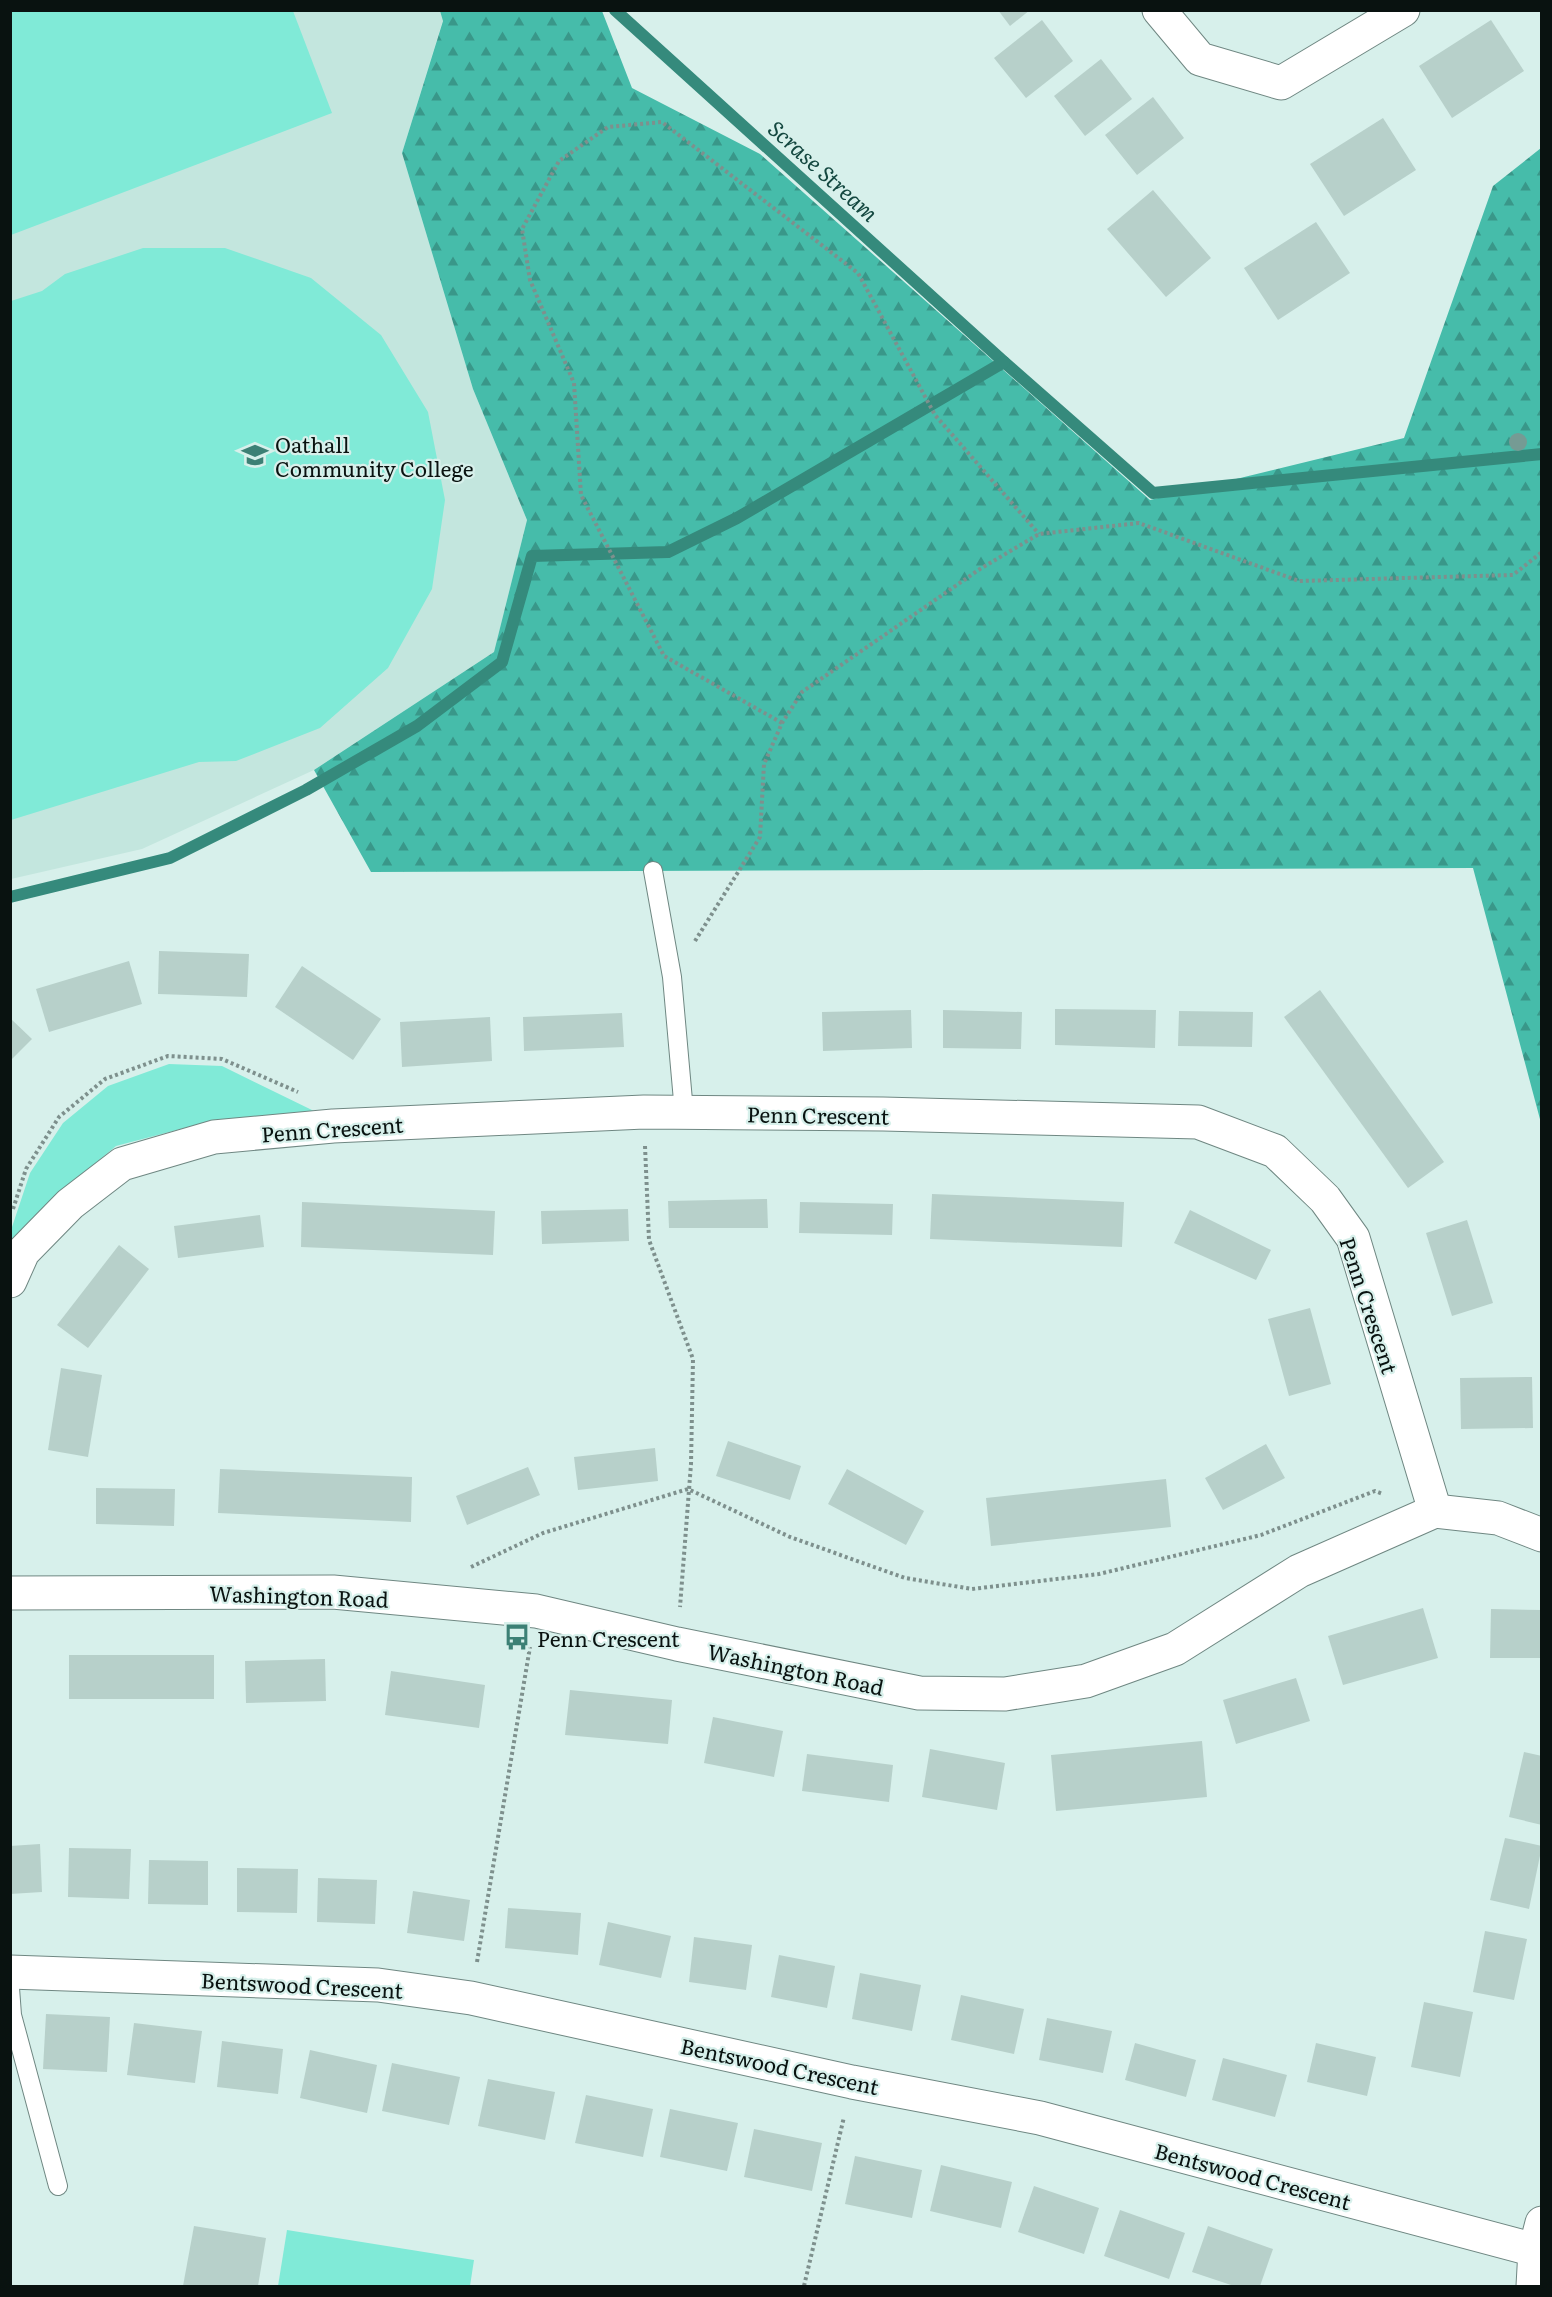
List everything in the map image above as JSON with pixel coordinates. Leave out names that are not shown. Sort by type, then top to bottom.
[{"type":"street","points":[[1159,10],[1200,60],[1281,83],[1403,10]]},
{"type":"street","name":"Penn Crescent","points":[[10,1281],[23,1252],[70,1204],[122,1164],[214,1137],[333,1126],[644,1112],[884,1114],[1198,1122],[1275,1152],[1325,1199],[1353,1238],[1435,1511]]},
{"type":"street","points":[[1435,1511],[1498,1518],[1542,1535]]},
{"type":"street","name":"Washington Road","points":[[10,1593],[333,1592],[536,1611],[677,1644],[919,1693],[1005,1694],[1086,1681],[1175,1649],[1299,1571],[1435,1511]]},
{"type":"street","name":"Bentswood Crescent","points":[[10,1972],[378,1985],[471,1998],[852,2082],[1040,2118],[1538,2237]]},
{"type":"street","points":[[1533,2286],[1538,2237]]},
{"type":"lane","points":[[653,871],[672,977],[684,1112]]},
{"type":"lane","points":[[10,1988],[12,2015],[58,2186]]},
{"type":"path","points":[[782,723],[664,656],[581,495],[574,383],[530,280],[522,230],[559,161],[608,127],[662,122],[858,273],[936,415],[1039,534]]},
{"type":"path","points":[[672,977],[760,837],[764,764],[782,723],[802,692],[980,569],[1039,534],[1139,523],[1299,581],[1513,575],[1542,552]]},
{"type":"path","points":[[10,1216],[26,1169],[59,1118],[105,1079],[168,1056],[222,1059],[330,1105],[333,1126]]},
{"type":"path","points":[[644,1112],[649,1240],[693,1359],[691,1464],[677,1644]]},
{"type":"path","points":[[469,1568],[543,1533],[688,1489],[790,1537],[894,1575],[972,1589],[1099,1574],[1261,1535],[1375,1491],[1435,1511]]},
{"type":"path","points":[[471,1998],[536,1611]]},
{"type":"path","points":[[804,2286],[852,2082]]},
{"type":"shaded area","name":"Oathall Community College","points":[[10,11],[440,11],[443,20],[402,153],[473,389],[527,520],[494,652],[314,770],[142,849],[11,879]]},
{"type":"green space","points":[[11,10],[293,11],[332,113],[11,235]]},
{"type":"green space","points":[[440,11],[602,11],[632,88],[760,154],[1150,500],[1404,438],[1493,186],[1541,148],[1541,1123],[1473,868],[371,872],[314,770],[494,652],[527,520],[473,389],[402,153],[443,21]]},
{"type":"green space","points":[[143,248],[225,248],[311,278],[381,335],[428,412],[445,500],[432,589],[388,668],[320,728],[236,761],[199,762],[11,820],[11,301],[42,291],[65,274]]},
{"type":"green space","points":[[169,1064],[222,1066],[314,1111],[211,1121],[116,1146],[62,1191],[13,1240],[11,1230],[30,1173],[63,1123],[108,1086]]},
{"type":"green space","points":[[287,2230],[474,2260],[470,2286],[278,2286]]},
{"type":"building","points":[[998,10],[1030,10],[1010,26]]},
{"type":"building","points":[[1042,20],[1073,61],[1026,98],[994,58]]},
{"type":"building","points":[[1491,20],[1524,71],[1452,118],[1419,66]]},
{"type":"building","points":[[1101,59],[1132,99],[1085,136],[1054,96]]},
{"type":"building","points":[[1153,97],[1184,138],[1137,175],[1105,135]]},
{"type":"building","points":[[1383,118],[1416,170],[1344,216],[1310,164]]},
{"type":"building","points":[[1153,190],[1211,258],[1166,297],[1107,229]]},
{"type":"building","points":[[1316,222],[1350,273],[1278,320],[1244,268]]},
{"type":"building","points":[[159,951],[249,954],[247,997],[158,994]]},
{"type":"building","points":[[129,961],[142,1004],[49,1032],[36,989]]},
{"type":"building","points":[[302,966],[381,1019],[353,1060],[275,1007]]},
{"type":"building","points":[[1320,990],[1444,1162],[1408,1188],[1284,1017]]},
{"type":"building","points":[[1055,1009],[1156,1010],[1155,1048],[1055,1045]]},
{"type":"building","points":[[911,1010],[912,1048],[823,1051],[822,1012]]},
{"type":"building","points":[[943,1010],[1022,1012],[1021,1049],[943,1048]]},
{"type":"building","points":[[1179,1011],[1253,1012],[1252,1047],[1178,1046]]},
{"type":"building","points":[[622,1013],[624,1047],[524,1051],[523,1017]]},
{"type":"building","points":[[490,1017],[492,1061],[402,1067],[400,1022]]},
{"type":"building","points":[[10,1018],[32,1039],[10,1061]]},
{"type":"building","points":[[932,1194],[1124,1202],[1122,1247],[930,1239]]},
{"type":"building","points":[[767,1199],[768,1228],[669,1228],[668,1201]]},
{"type":"building","points":[[302,1202],[495,1211],[493,1255],[301,1247]]},
{"type":"building","points":[[800,1202],[893,1204],[892,1235],[799,1233]]},
{"type":"building","points":[[628,1209],[629,1241],[542,1244],[541,1211]]},
{"type":"building","points":[[1190,1210],[1271,1250],[1256,1280],[1174,1243]]},
{"type":"building","points":[[260,1215],[264,1247],[178,1258],[174,1226]]},
{"type":"building","points":[[1467,1220],[1493,1303],[1452,1316],[1426,1233]]},
{"type":"building","points":[[119,1245],[149,1269],[88,1348],[57,1325]]},
{"type":"building","points":[[1310,1308],[1331,1384],[1289,1396],[1268,1319]]},
{"type":"building","points":[[61,1368],[102,1375],[88,1457],[48,1450]]},
{"type":"building","points":[[1532,1377],[1533,1428],[1461,1429],[1460,1378]]},
{"type":"building","points":[[728,1441],[801,1466],[790,1500],[716,1476]]},
{"type":"building","points":[[1266,1444],[1285,1478],[1223,1510],[1205,1478]]},
{"type":"building","points":[[655,1448],[658,1481],[578,1490],[574,1457]]},
{"type":"building","points":[[528,1467],[540,1495],[467,1525],[456,1496]]},
{"type":"building","points":[[220,1469],[412,1477],[411,1522],[218,1513]]},
{"type":"building","points":[[847,1469],[924,1511],[906,1545],[828,1504]]},
{"type":"building","points":[[1166,1479],[1171,1527],[991,1546],[986,1498]]},
{"type":"building","points":[[96,1488],[175,1489],[174,1526],[96,1524]]},
{"type":"building","points":[[1423,1608],[1438,1658],[1343,1685],[1328,1636]]},
{"type":"building","points":[[1491,1609],[1542,1610],[1542,1658],[1490,1658]]},
{"type":"building","points":[[69,1655],[214,1655],[214,1699],[69,1699]]},
{"type":"building","points":[[325,1659],[326,1701],[246,1703],[245,1661]]},
{"type":"building","points":[[391,1671],[485,1685],[479,1728],[385,1715]]},
{"type":"building","points":[[1296,1678],[1310,1721],[1236,1744],[1223,1700]]},
{"type":"building","points":[[570,1690],[672,1700],[668,1744],[565,1735]]},
{"type":"building","points":[[713,1717],[783,1731],[774,1777],[704,1763]]},
{"type":"building","points":[[1202,1741],[1207,1797],[1056,1811],[1051,1755]]},
{"type":"building","points":[[930,1749],[1005,1763],[997,1810],[922,1797]]},
{"type":"building","points":[[1524,1752],[1542,1756],[1542,1825],[1509,1817]]},
{"type":"building","points":[[807,1754],[893,1765],[889,1802],[802,1791]]},
{"type":"building","points":[[1505,1838],[1542,1846],[1529,1909],[1490,1900]]},
{"type":"building","points":[[40,1844],[42,1892],[10,1894],[10,1846]]},
{"type":"building","points":[[69,1848],[131,1849],[129,1899],[68,1897]]},
{"type":"building","points":[[149,1860],[208,1861],[208,1905],[148,1904]]},
{"type":"building","points":[[237,1868],[298,1869],[297,1913],[237,1912]]},
{"type":"building","points":[[318,1878],[377,1880],[375,1924],[317,1922]]},
{"type":"building","points":[[413,1891],[470,1900],[464,1941],[407,1933]]},
{"type":"building","points":[[508,1908],[581,1913],[578,1955],[505,1948]]},
{"type":"building","points":[[608,1922],[671,1936],[661,1978],[599,1965]]},
{"type":"building","points":[[1485,1931],[1527,1939],[1514,2000],[1473,1992]]},
{"type":"building","points":[[694,1937],[752,1945],[746,1990],[689,1982]]},
{"type":"building","points":[[779,1955],[835,1966],[827,2008],[771,1997]]},
{"type":"building","points":[[860,1973],[921,1985],[912,2031],[852,2019]]},
{"type":"building","points":[[961,1995],[1024,2009],[1014,2054],[951,2040]]},
{"type":"building","points":[[1424,2002],[1473,2012],[1460,2077],[1411,2067]]},
{"type":"building","points":[[46,2014],[110,2017],[107,2072],[43,2069]]},
{"type":"building","points":[[1047,2018],[1112,2031],[1103,2073],[1039,2060]]},
{"type":"building","points":[[134,2023],[202,2031],[195,2083],[127,2075]]},
{"type":"building","points":[[222,2041],[283,2049],[278,2094],[217,2087]]},
{"type":"building","points":[[1135,2043],[1196,2060],[1186,2097],[1125,2080]]},
{"type":"building","points":[[1316,2043],[1376,2057],[1367,2096],[1307,2082]]},
{"type":"building","points":[[310,2050],[377,2065],[367,2113],[300,2098]]},
{"type":"building","points":[[1223,2058],[1287,2075],[1275,2117],[1212,2100]]},
{"type":"building","points":[[392,2063],[460,2077],[449,2125],[382,2111]]},
{"type":"building","points":[[488,2079],[555,2092],[545,2140],[478,2126]]},
{"type":"building","points":[[586,2095],[653,2109],[643,2157],[575,2143]]},
{"type":"building","points":[[670,2109],[738,2123],[727,2171],[660,2157]]},
{"type":"building","points":[[754,2129],[822,2143],[812,2191],[744,2177]]},
{"type":"building","points":[[855,2156],[922,2170],[912,2218],[845,2204]]},
{"type":"building","points":[[941,2165],[1012,2182],[1001,2228],[930,2211]]},
{"type":"building","points":[[1034,2186],[1099,2208],[1084,2254],[1018,2232]]},
{"type":"building","points":[[1120,2210],[1185,2233],[1169,2279],[1104,2256]]},
{"type":"building","points":[[194,2226],[266,2238],[258,2286],[183,2286]]},
{"type":"building","points":[[1208,2226],[1273,2249],[1260,2286],[1234,2286],[1192,2272]]},
{"type":"waterway","name":"Scrase Stream","points":[[615,10],[1004,362],[1153,493],[1542,454]]},
{"type":"waterway","points":[[10,897],[170,858],[306,790],[417,726],[502,662],[532,556],[668,552],[737,518],[1004,362]]},
{"type":"place","name":"Oathall Community College","points":[[255,455]]},
{"type":"place","name":"Penn Crescent","points":[[517,1637]]}]
